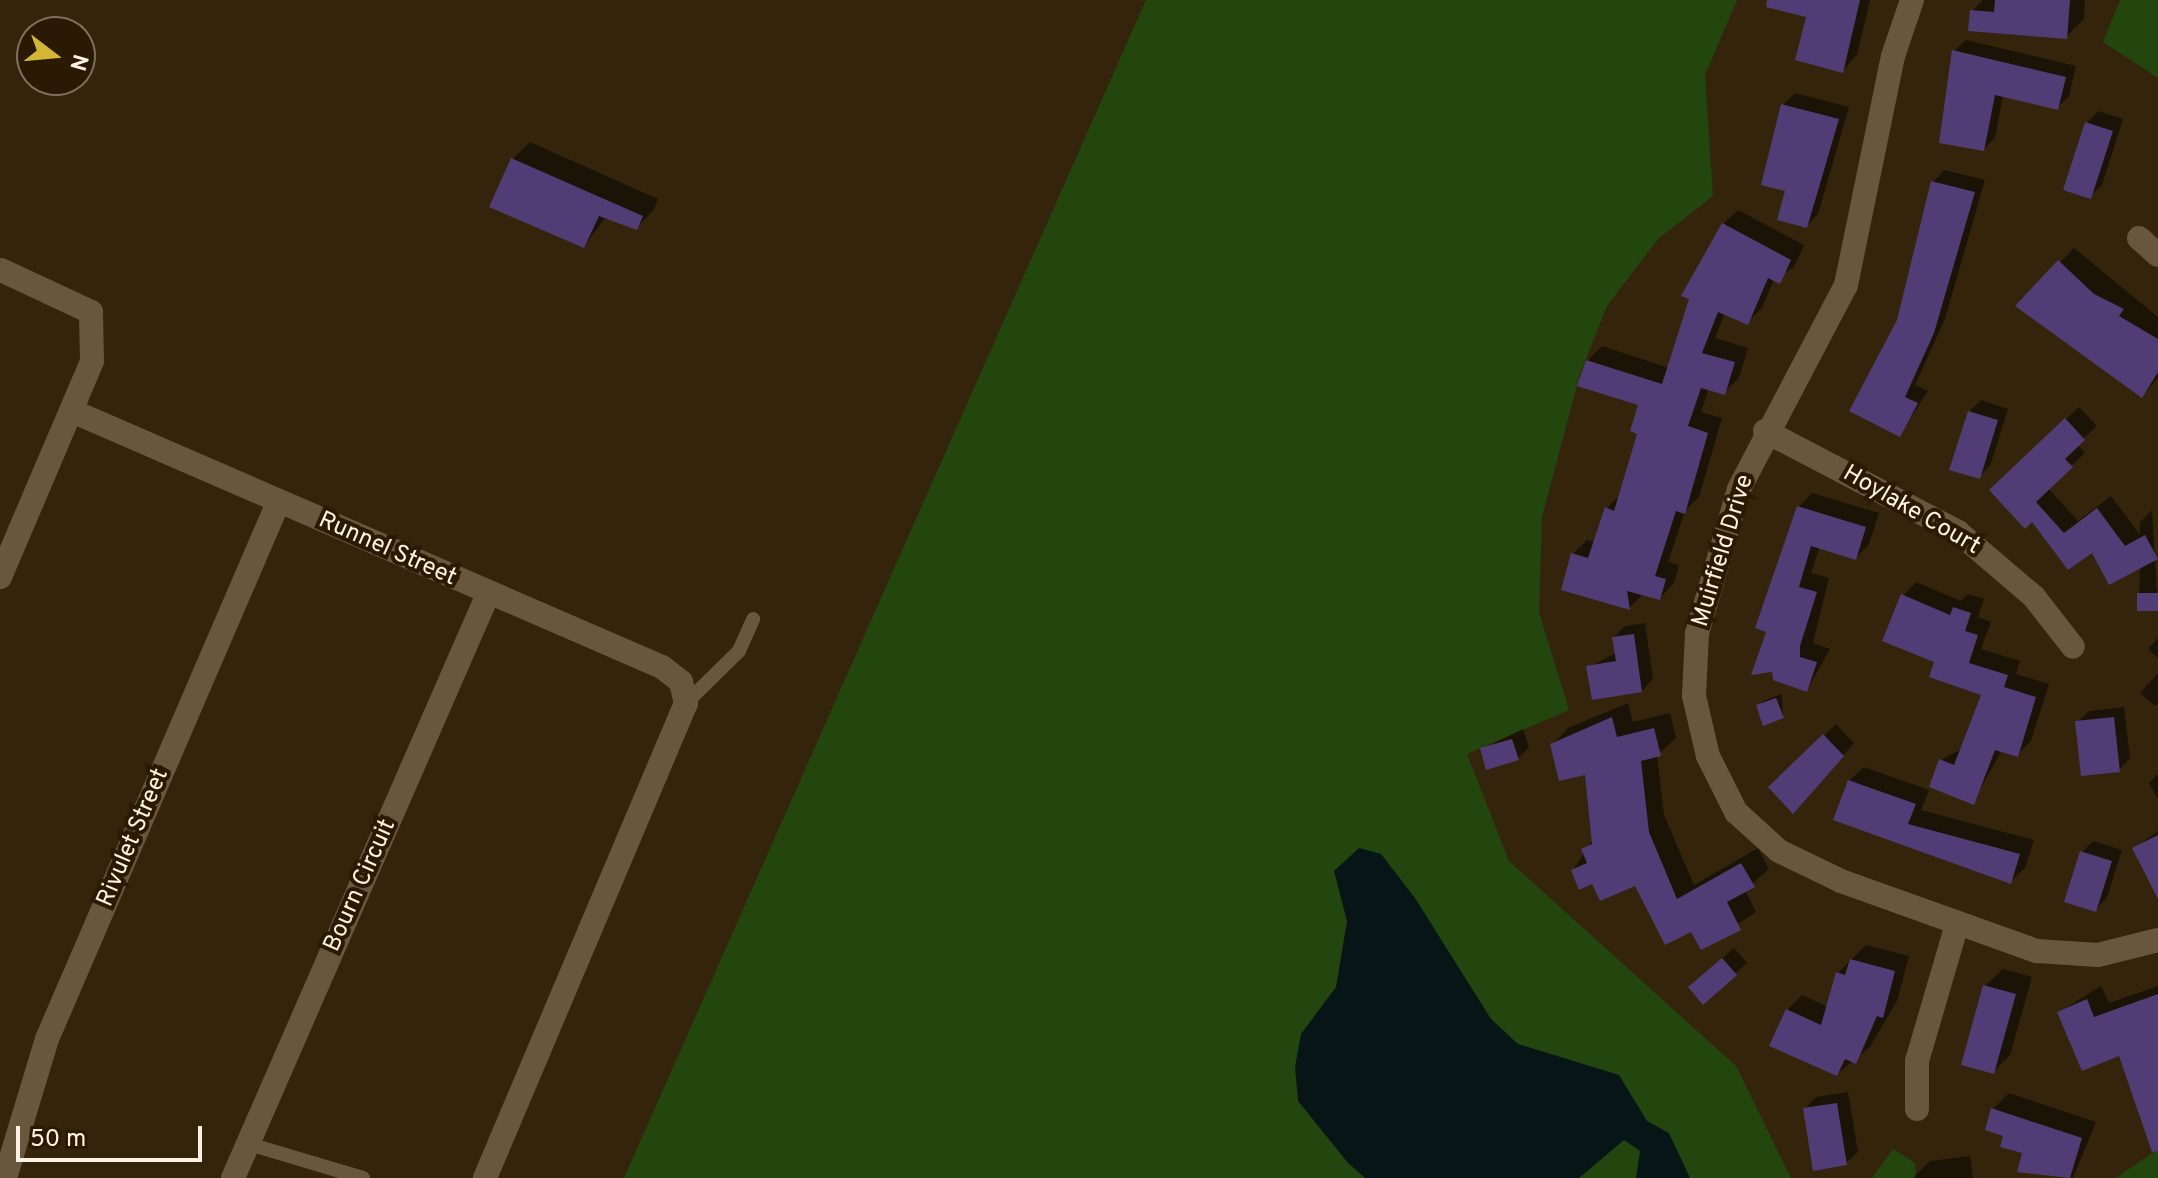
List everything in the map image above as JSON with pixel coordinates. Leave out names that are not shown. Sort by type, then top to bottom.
[{"type":"street","name":"Muirfield Drive","points":[[1912,0],[1893,56],[1846,285],[1765,431],[1739,489],[1697,634],[1694,696],[1708,756],[1736,812],[1779,851],[1957,924],[2037,951],[2098,955],[2158,940]]},
{"type":"street","points":[[2139,238],[2158,255]]},
{"type":"street","points":[[0,577],[92,361],[91,312],[1,270]]},
{"type":"street","name":"Runnel Street","points":[[72,411],[278,503],[662,667],[681,682],[686,703]]},
{"type":"street","name":"Hoylake Court","points":[[1765,431],[1958,532],[2034,597],[2073,647]]},
{"type":"street","name":"Rivulet Street","points":[[5,1178],[47,1039],[278,503]]},
{"type":"street","name":"Bourn Circuit","points":[[233,1178],[488,594]]},
{"type":"street","points":[[485,1178],[686,703]]},
{"type":"street","points":[[1917,1109],[1917,1061],[1957,924]]},
{"type":"lane","points":[[686,703],[739,651],[753,619]]},
{"type":"lane","points":[[249,1144],[363,1178]]},
{"type":"green space","points":[[1146,0],[1737,0],[1705,75],[1713,196],[1658,239],[1607,306],[1580,374],[1542,517],[1539,612],[1569,710],[1467,754],[1509,861],[1736,1066],[1791,1178],[624,1178]]},
{"type":"green space","points":[[2120,0],[2158,0],[2158,78],[2103,42]]},
{"type":"green space","points":[[1893,1149],[1915,1163],[1916,1178],[1872,1178]]},
{"type":"green space","points":[[2158,1149],[2158,1178],[2116,1178]]},
{"type":"shaded area","points":[[1359,848],[1381,854],[1415,898],[1491,1019],[1518,1044],[1619,1075],[1647,1121],[1669,1133],[1690,1178],[1636,1178],[1640,1151],[1624,1140],[1579,1178],[1365,1178],[1348,1163],[1298,1101],[1295,1067],[1301,1034],[1336,987],[1347,921],[1334,871]]},
{"type":"building","points":[[1767,0],[1860,0],[1843,73],[1795,60],[1806,17],[1766,7]]},
{"type":"building","points":[[1995,0],[2070,0],[2067,39],[1968,31],[1970,10],[1994,12]]},
{"type":"building","points":[[1952,50],[2066,77],[2058,110],[1995,95],[1984,151],[1939,143]]},
{"type":"building","points":[[1781,104],[1839,119],[1807,228],[1777,220],[1785,191],[1761,185]]},
{"type":"building","points":[[2085,122],[2113,131],[2091,199],[2063,190]]},
{"type":"building","points":[[511,158],[643,216],[637,230],[599,216],[584,248],[489,207]]},
{"type":"building","points":[[1931,181],[1975,192],[1934,333],[1905,397],[1918,403],[1900,437],[1849,411],[1897,320]]},
{"type":"building","points":[[1722,223],[1791,260],[1780,284],[1768,278],[1748,325],[1718,312],[1702,353],[1735,362],[1725,395],[1701,388],[1688,426],[1708,433],[1685,514],[1676,511],[1655,576],[1666,579],[1660,600],[1627,591],[1630,610],[1561,590],[1571,553],[1588,558],[1605,507],[1614,511],[1637,434],[1630,431],[1638,405],[1577,386],[1586,360],[1662,384],[1689,299],[1681,296]]},
{"type":"building","points":[[2058,260],[2094,294],[2124,309],[2119,316],[2158,339],[2158,372],[2142,398],[2015,306]]},
{"type":"building","points":[[1968,411],[1998,420],[1980,479],[1949,470]]},
{"type":"building","points":[[2065,418],[2085,440],[2065,459],[2073,467],[2036,502],[2064,533],[2097,508],[2125,546],[2145,535],[2158,559],[2109,585],[2092,553],[2068,570],[2032,522],[2025,529],[1989,490]]},
{"type":"building","points":[[1797,506],[1866,527],[1856,560],[1811,546],[1799,587],[1817,592],[1800,646],[1800,657],[1817,662],[1807,692],[1773,680],[1772,672],[1751,675],[1766,632],[1755,628]]},
{"type":"building","points":[[2137,593],[2158,593],[2158,611],[2137,611]]},
{"type":"building","points":[[1901,594],[1950,615],[1953,607],[1971,613],[1965,631],[1978,635],[1969,663],[2008,675],[2004,687],[2036,697],[2018,757],[1995,750],[1974,805],[1929,787],[1939,759],[1954,765],[1981,695],[1929,677],[1934,662],[1882,641]]},
{"type":"building","points":[[1634,634],[1642,692],[1592,700],[1586,666],[1616,661],[1612,637]]},
{"type":"building","points":[[1776,698],[1784,718],[1763,726],[1756,705]]},
{"type":"building","points":[[1612,717],[1617,737],[1654,728],[1661,756],[1641,761],[1649,832],[1677,899],[1741,863],[1755,887],[1727,902],[1741,930],[1701,950],[1691,932],[1665,945],[1635,886],[1600,901],[1592,884],[1579,890],[1571,870],[1587,863],[1581,849],[1592,844],[1585,775],[1559,781],[1550,744]]},
{"type":"building","points":[[2114,717],[2120,772],[2081,776],[2075,721]]},
{"type":"building","points":[[1823,734],[1844,756],[1793,814],[1768,787]]},
{"type":"building","points":[[1512,739],[1519,760],[1486,770],[1480,748]]},
{"type":"building","points":[[1848,780],[1916,804],[1908,824],[2020,854],[2011,884],[1833,820]]},
{"type":"building","points":[[2158,835],[2158,899],[2132,848]]},
{"type":"building","points":[[2080,851],[2112,861],[2096,912],[2064,902]]},
{"type":"building","points":[[1722,958],[1737,975],[1703,1005],[1688,987]]},
{"type":"building","points":[[1850,959],[1895,971],[1883,1018],[1877,1016],[1856,1064],[1845,1059],[1837,1076],[1769,1046],[1786,1009],[1821,1025],[1836,972],[1845,975]]},
{"type":"building","points":[[1983,985],[2016,994],[1994,1074],[1961,1065]]},
{"type":"building","points":[[2158,994],[2158,1151],[2152,1152],[2119,1056],[2082,1071],[2057,1012],[2087,999],[2094,1017]]},
{"type":"building","points":[[1837,1103],[1847,1165],[1813,1171],[1803,1108]]},
{"type":"building","points":[[1991,1108],[2082,1138],[2070,1178],[2017,1172],[2022,1153],[2000,1147],[2003,1136],[1985,1130]]}]
